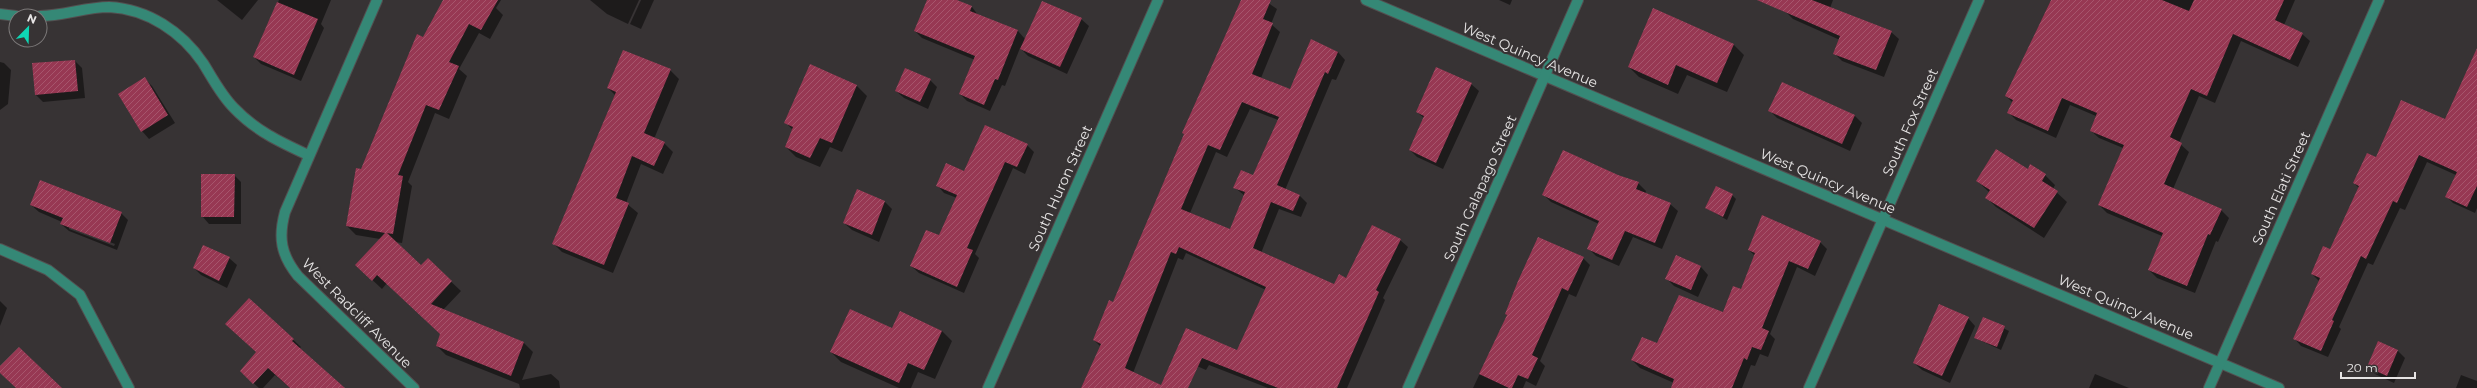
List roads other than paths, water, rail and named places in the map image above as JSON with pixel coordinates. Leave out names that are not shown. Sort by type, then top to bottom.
[{"type":"street","name":"West Radcliff Avenue","points":[[377,0],[308,154],[282,226],[282,250],[287,263],[414,388]]},
{"type":"street","name":"South Huron Street","points":[[988,388],[1158,0]]},
{"type":"street","name":"West Quincy Avenue","points":[[1366,0],[2279,388]]},
{"type":"street","name":"South Galapago Street","points":[[1408,388],[1578,0]]},
{"type":"street","name":"South Fox Street","points":[[1809,388],[1979,0]]},
{"type":"street","name":"South Elati Street","points":[[2209,388],[2379,0]]},
{"type":"street","points":[[48,15],[110,8],[134,12],[164,25],[181,37],[190,46],[215,84],[242,117],[270,137],[308,154]]},
{"type":"street","points":[[0,249],[48,270],[80,295],[129,388]]}]
